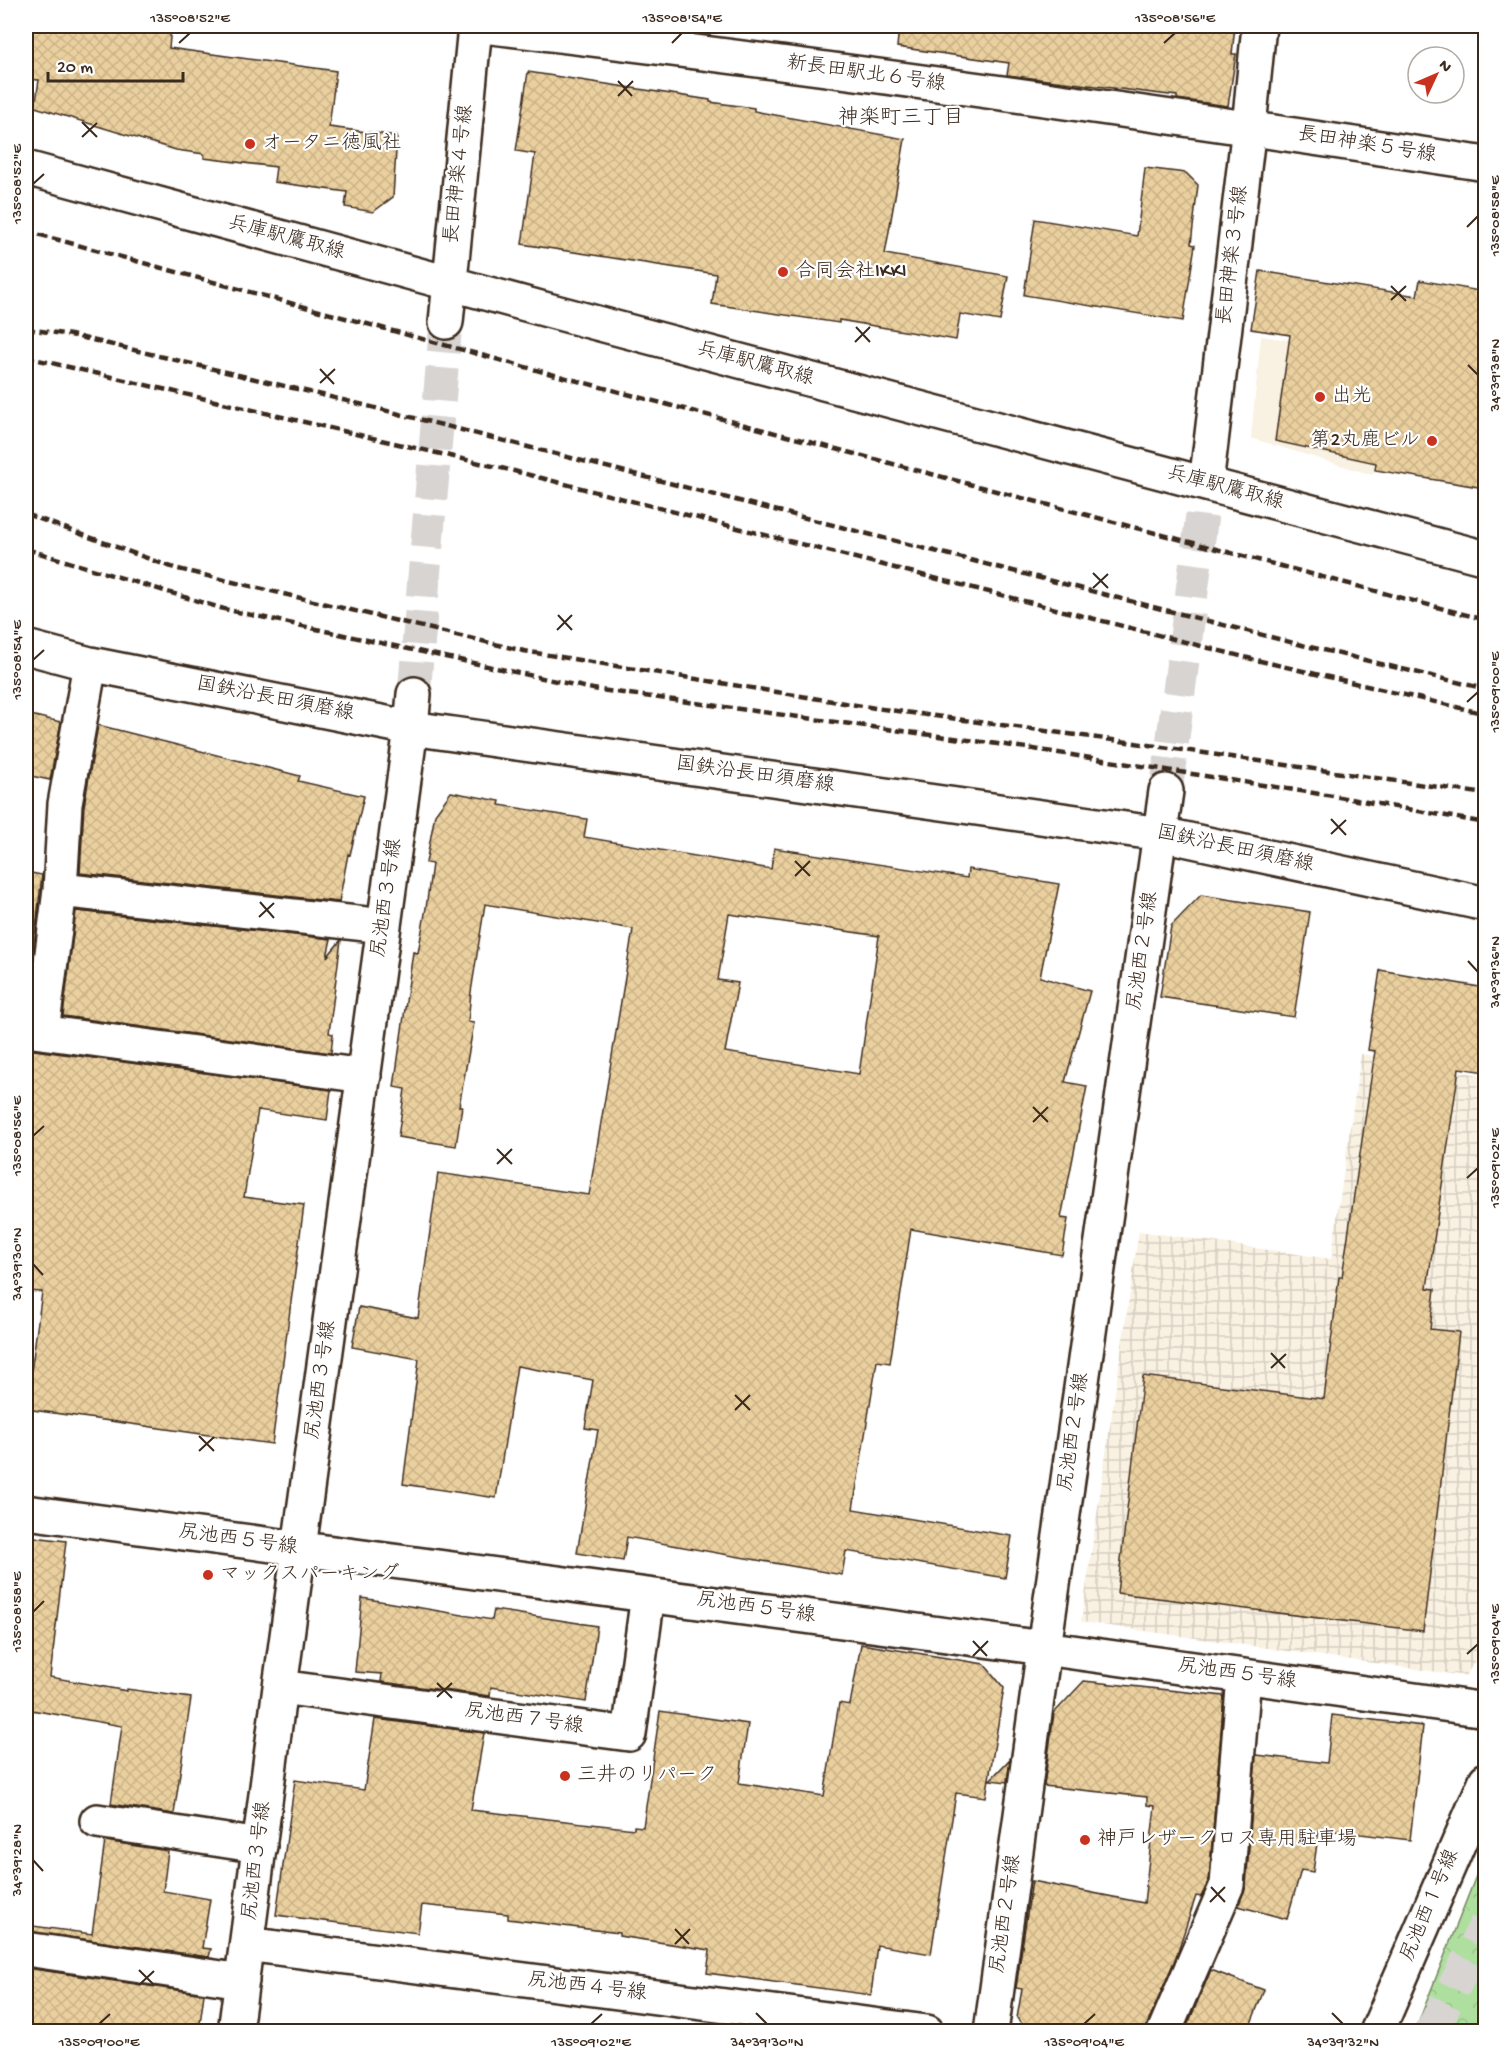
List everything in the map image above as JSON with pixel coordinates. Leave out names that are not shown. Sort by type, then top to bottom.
[{"type":"street","name":"長田神楽４号線","points":[[446,322],[475,26]]},
{"type":"street","name":"新長田駅北６号線","points":[[483,26],[694,38],[1249,128]]},
{"type":"street","name":"長田神楽３号線","points":[[1206,484],[1259,26]]},
{"type":"street","name":"長田神楽５号線","points":[[1249,128],[1485,164]]},
{"type":"street","name":"兵庫駅鷹取線","points":[[26,168],[449,284],[1485,558]]},
{"type":"street","name":"国鉄沿長田須磨線","points":[[26,646],[90,664],[411,728],[1161,834],[1485,904]]},
{"type":"street","points":[[90,664],[65,804],[60,890],[34,1031],[364,1076]]},
{"type":"street","points":[[411,728],[414,694]]},
{"type":"street","name":"尻池西３号線","points":[[235,2031],[411,728]]},
{"type":"street","points":[[1161,834],[1166,791]]},
{"type":"street","name":"尻池西２号線","points":[[991,2031],[1161,834]]},
{"type":"street","points":[[60,890],[384,926]]},
{"type":"street","name":"尻池西５号線","points":[[26,1512],[1044,1648],[1485,1710]]},
{"type":"street","name":"尻池西７号線","points":[[280,1687],[629,1734],[648,1595]]},
{"type":"street","points":[[1164,2031],[1227,1885],[1244,1676]]},
{"type":"street","name":"尻池西１号線","points":[[1377,2031],[1485,1780]]},
{"type":"street","points":[[97,1821],[260,1846]]},
{"type":"street","name":"尻池西４号線","points":[[247,1944],[927,2031]]},
{"type":"street","points":[[26,1949],[242,1981]]},
{"type":"shaded area","name":"出光","points":[[1261,336],[1390,356],[1373,475],[1251,438]]},
{"type":"shaded area","points":[[1361,1054],[1485,1076],[1486,1641],[1466,1676],[1081,1622],[1139,1231],[1331,1259]]},
{"type":"green space","points":[[1485,1853],[1485,2031],[1415,2031]]},
{"type":"building","points":[[26,26],[171,26],[169,48],[336,71],[329,127],[397,136],[393,197],[373,212],[345,207],[347,192],[274,182],[276,167],[204,158],[204,154],[176,150],[35,107],[39,80],[26,79]]},
{"type":"building","points":[[899,26],[1235,26],[1232,54],[1236,54],[1228,106],[1177,99],[1177,96],[1007,75],[1009,63],[897,47]]},
{"type":"building","points":[[528,72],[710,100],[710,102],[754,108],[754,111],[905,139],[885,254],[1008,276],[1000,321],[960,314],[956,340],[839,320],[839,323],[712,304],[716,274],[522,244],[535,154],[516,151]]},
{"type":"building","points":[[1145,168],[1186,173],[1198,185],[1191,244],[1195,245],[1183,321],[1024,295],[1035,219],[1137,236]]},
{"type":"building","points":[[1260,271],[1417,296],[1420,280],[1485,292],[1485,488],[1375,470],[1376,463],[1275,441],[1290,335],[1251,329]]},
{"type":"building","points":[[26,714],[61,722],[50,780],[26,775]]},
{"type":"building","points":[[98,725],[300,776],[298,781],[364,796],[350,855],[348,854],[339,902],[80,873],[84,806]]},
{"type":"building","points":[[451,792],[500,801],[499,805],[587,819],[584,837],[771,869],[774,848],[967,878],[968,869],[1059,884],[1040,977],[1090,991],[1065,1082],[1087,1086],[1061,1218],[1068,1219],[1062,1255],[911,1229],[890,1363],[877,1361],[853,1509],[1012,1536],[1005,1578],[846,1551],[842,1575],[627,1537],[623,1561],[577,1553],[598,1430],[585,1428],[593,1380],[517,1366],[496,1498],[403,1484],[419,1359],[352,1347],[359,1307],[418,1318],[438,1173],[589,1195],[633,929],[485,904],[471,992],[468,1022],[474,1023],[459,1106],[462,1106],[456,1146],[398,1137],[405,1089],[394,1087],[413,952],[418,953],[426,908],[432,864],[426,863],[435,814]],"holes":[[[729,914],[879,936],[859,1074],[725,1052],[738,983],[718,980]]]},
{"type":"building","points":[[26,872],[42,875],[26,1012]]},
{"type":"building","points":[[1201,895],[1310,912],[1294,1017],[1160,997],[1171,926]]},
{"type":"building","points":[[76,911],[331,939],[327,957],[341,940],[329,1033],[333,1034],[331,1053],[63,1016]]},
{"type":"building","points":[[1380,970],[1485,988],[1485,1072],[1459,1068],[1427,1288],[1435,1289],[1430,1329],[1459,1332],[1423,1631],[1117,1593],[1143,1376],[1324,1399],[1339,1277],[1342,1277],[1375,1051],[1368,1050]]},
{"type":"building","points":[[26,1049],[331,1090],[327,1120],[258,1110],[244,1197],[304,1205],[272,1444],[26,1409],[42,1292],[26,1291]]},
{"type":"building","points":[[26,1536],[66,1541],[50,1677],[127,1691],[127,1689],[191,1698],[174,1814],[111,1804],[122,1726],[26,1709]]},
{"type":"building","points":[[362,1598],[492,1620],[494,1610],[597,1626],[586,1702],[491,1687],[490,1696],[381,1682],[382,1674],[355,1672]]},
{"type":"building","points":[[861,1644],[984,1664],[1004,1688],[986,1797],[956,1793],[931,1954],[877,1945],[871,1995],[707,1973],[710,1950],[619,1936],[619,1933],[508,1919],[508,1914],[422,1905],[418,1933],[276,1915],[295,1780],[364,1790],[375,1719],[484,1733],[471,1810],[634,1829],[634,1826],[643,1827],[660,1711],[748,1724],[739,1783],[824,1796],[839,1703],[850,1705]]},
{"type":"building","points":[[1084,1681],[1224,1696],[1209,1880],[1201,1897],[1196,1896],[1176,1957],[1146,2031],[1028,2031],[1017,2018],[1022,1989],[1016,1988],[1032,1881],[1144,1903],[1155,1806],[1147,1805],[1147,1797],[1044,1786],[1054,1713]]},
{"type":"building","points":[[1332,1715],[1423,1726],[1410,1840],[1319,1829],[1313,1872],[1301,1870],[1287,1919],[1238,1906],[1246,1887],[1256,1755],[1327,1763]]},
{"type":"building","points":[[1010,1759],[1007,1782],[990,1780]]},
{"type":"building","points":[[105,1841],[168,1851],[163,1891],[210,1899],[202,1948],[211,1949],[209,1957],[26,1931],[26,1925],[92,1934]]},
{"type":"building","points":[[26,1968],[204,1994],[199,2031],[26,2031]]},
{"type":"building","points":[[1211,1970],[1264,1990],[1248,2031],[1185,2031]]},
{"type":"tunnel","points":[[414,694],[446,322]]},
{"type":"tunnel","points":[[1166,791],[1206,484]]},
{"type":"tunnel","points":[[1431,2032],[1486,1924]]},
{"type":"railway","points":[[26,231],[540,371],[1486,620]]},
{"type":"railway","points":[[26,329],[71,335],[364,405],[1302,645],[1486,689]]},
{"type":"railway","points":[[26,357],[514,471],[1252,659],[1486,714]]},
{"type":"railway","points":[[26,514],[174,568],[524,651],[875,708],[1486,794]]},
{"type":"railway","points":[[26,549],[224,609],[593,689],[1027,748],[1339,797],[1486,823]]},
{"type":"place","name":"オータニ徳風社","points":[[250,144]]},
{"type":"place","name":"合同会社IKKI","points":[[783,272]]},
{"type":"place","name":"出光","points":[[1320,397]]},
{"type":"place","name":"第2丸鹿ビル","points":[[1432,441]]},
{"type":"place","name":"マックスパーキング","points":[[208,1575]]},
{"type":"place","name":"三井のリパーク","points":[[565,1776]]},
{"type":"place","name":"神戸レザークロス専用駐車場","points":[[1085,1840]]},
{"type":"district","name":"神楽町三丁目","points":[[901,119]]}]
